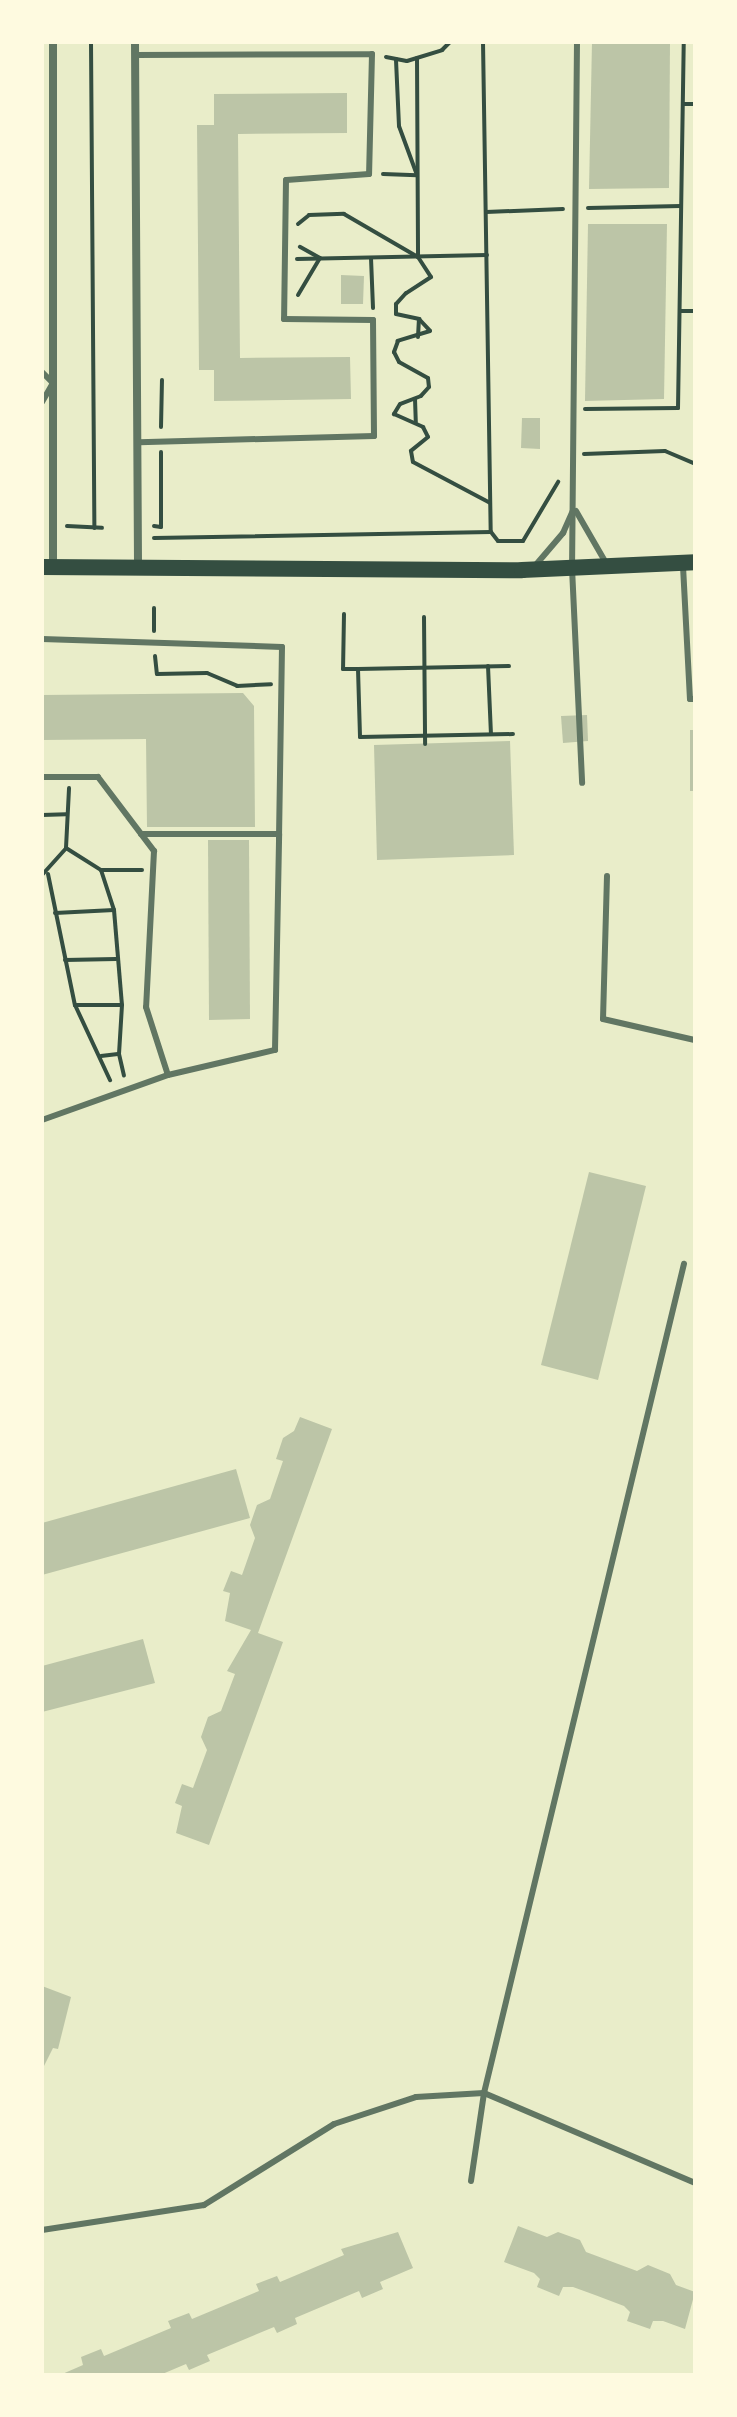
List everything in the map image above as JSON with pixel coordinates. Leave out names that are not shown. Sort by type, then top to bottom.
[{"type":"main road","points":[[48,567],[531,569],[689,562]]},
{"type":"street","points":[[48,567],[53,383],[53,42]]},
{"type":"street","points":[[135,42],[138,569]]},
{"type":"lane","points":[[577,42],[573,208],[575,508],[572,568],[582,783]]},
{"type":"lane","points":[[135,55],[372,54],[369,174],[286,180],[284,319],[373,320],[374,436],[139,442]]},
{"type":"lane","points":[[42,112],[53,112]]},
{"type":"lane","points":[[42,372],[53,383],[42,402]]},
{"type":"lane","points":[[575,508],[608,566]]},
{"type":"lane","points":[[531,569],[563,533],[575,508]]},
{"type":"lane","points":[[689,562],[690,699],[695,699]]},
{"type":"lane","points":[[42,639],[282,647],[275,1050],[168,1075],[42,1120]]},
{"type":"lane","points":[[42,777],[98,777],[154,851],[146,1007],[168,1075]]},
{"type":"lane","points":[[141,834],[279,837]]},
{"type":"lane","points":[[607,876],[603,1019],[695,1040]]},
{"type":"lane","points":[[471,2181],[484,2093],[684,1264]]},
{"type":"lane","points":[[42,2230],[204,2205],[334,2124],[416,2097],[484,2093],[695,2183]]},
{"type":"path","points":[[91,42],[94,528]]},
{"type":"path","points":[[372,54],[396,59],[417,58],[450,42]]},
{"type":"path","points":[[483,42],[491,532],[498,541],[523,541],[575,454],[665,451],[695,464]]},
{"type":"path","points":[[575,409],[678,408],[684,42]]},
{"type":"path","points":[[417,58],[418,257]]},
{"type":"path","points":[[396,59],[399,126],[417,175]]},
{"type":"path","points":[[683,104],[695,104]]},
{"type":"path","points":[[369,174],[417,175]]},
{"type":"path","points":[[486,212],[681,206]]},
{"type":"path","points":[[320,258],[302,252],[294,236],[309,215],[344,214],[418,257],[431,277],[396,304],[396,314],[419,319],[430,331],[398,341],[394,352],[399,362],[428,378],[429,387],[415,399],[400,404],[394,414],[416,422],[428,437],[411,451],[413,462],[490,503]]},
{"type":"path","points":[[285,259],[487,255]]},
{"type":"path","points":[[284,319],[320,258]]},
{"type":"path","points":[[371,258],[373,320]]},
{"type":"path","points":[[680,311],[695,311]]},
{"type":"path","points":[[418,337],[419,319]]},
{"type":"path","points":[[415,399],[416,422]]},
{"type":"path","points":[[65,526],[102,528]]},
{"type":"path","points":[[154,538],[491,532]]},
{"type":"path","points":[[154,608],[157,674],[207,673],[237,686],[281,684]]},
{"type":"path","points":[[344,614],[343,669],[509,666]]},
{"type":"path","points":[[424,617],[429,734],[425,744]]},
{"type":"path","points":[[488,666],[491,734]]},
{"type":"path","points":[[358,669],[360,737],[513,734]]},
{"type":"path","points":[[70,777],[66,848],[45,874],[75,1005],[101,1056],[109,1080],[116,1083],[124,1075],[161,1061]]},
{"type":"path","points":[[42,815],[66,814]]},
{"type":"path","points":[[66,848],[101,870],[153,870]]},
{"type":"path","points":[[101,870],[114,910],[122,1005],[119,1054],[124,1075]]},
{"type":"path","points":[[55,913],[114,910]]},
{"type":"path","points":[[65,960],[116,959]]},
{"type":"path","points":[[75,1005],[122,1005]]},
{"type":"path","points":[[101,1056],[119,1054]]},
{"type":"building","points":[[592,42],[670,42],[669,188],[589,189]]},
{"type":"building","points":[[347,93],[347,133],[238,134],[240,358],[350,357],[351,399],[214,401],[214,370],[199,370],[197,125],[214,125],[214,94]]},
{"type":"building","points":[[588,224],[667,224],[664,399],[585,401]]},
{"type":"building","points":[[341,275],[364,276],[363,304],[341,304]]},
{"type":"building","points":[[522,418],[540,418],[540,449],[521,448]]},
{"type":"building","points":[[243,693],[254,706],[255,827],[147,827],[146,739],[42,740],[42,695]]},
{"type":"building","points":[[587,715],[588,741],[563,743],[561,716]]},
{"type":"building","points":[[690,730],[695,730],[695,791],[690,791]]},
{"type":"building","points":[[510,741],[514,855],[377,860],[374,745]]},
{"type":"building","points":[[208,840],[249,840],[250,1019],[209,1020]]},
{"type":"building","points":[[589,1172],[646,1186],[598,1380],[541,1365]]},
{"type":"building","points":[[300,1417],[332,1429],[258,1633],[283,1642],[209,1845],[176,1833],[182,1806],[175,1803],[182,1784],[193,1788],[207,1750],[201,1737],[208,1717],[221,1711],[235,1674],[227,1671],[251,1630],[225,1621],[230,1593],[223,1591],[231,1571],[242,1575],[255,1538],[250,1525],[257,1505],[270,1499],[283,1461],[276,1459],[283,1438],[294,1431]]},
{"type":"building","points":[[236,1469],[250,1518],[42,1575],[42,1523]]},
{"type":"building","points":[[143,1639],[155,1683],[42,1712],[42,1666]]},
{"type":"building","points":[[42,1986],[71,1997],[58,2049],[53,2048],[42,2070]]},
{"type":"building","points":[[518,2226],[547,2237],[558,2232],[580,2240],[586,2252],[637,2271],[648,2265],[670,2274],[676,2285],[695,2292],[685,2329],[663,2321],[653,2321],[650,2329],[627,2321],[630,2312],[624,2306],[573,2287],[563,2287],[559,2296],[537,2287],[540,2279],[534,2273],[504,2262]]},
{"type":"building","points":[[398,2232],[413,2268],[380,2282],[383,2289],[362,2298],[359,2291],[295,2318],[297,2324],[277,2333],[274,2327],[207,2355],[210,2361],[189,2370],[186,2364],[160,2375],[60,2375],[83,2365],[81,2357],[101,2349],[104,2356],[171,2328],[168,2321],[189,2313],[192,2319],[259,2291],[256,2284],[277,2276],[280,2282],[344,2255],[341,2249]]}]
